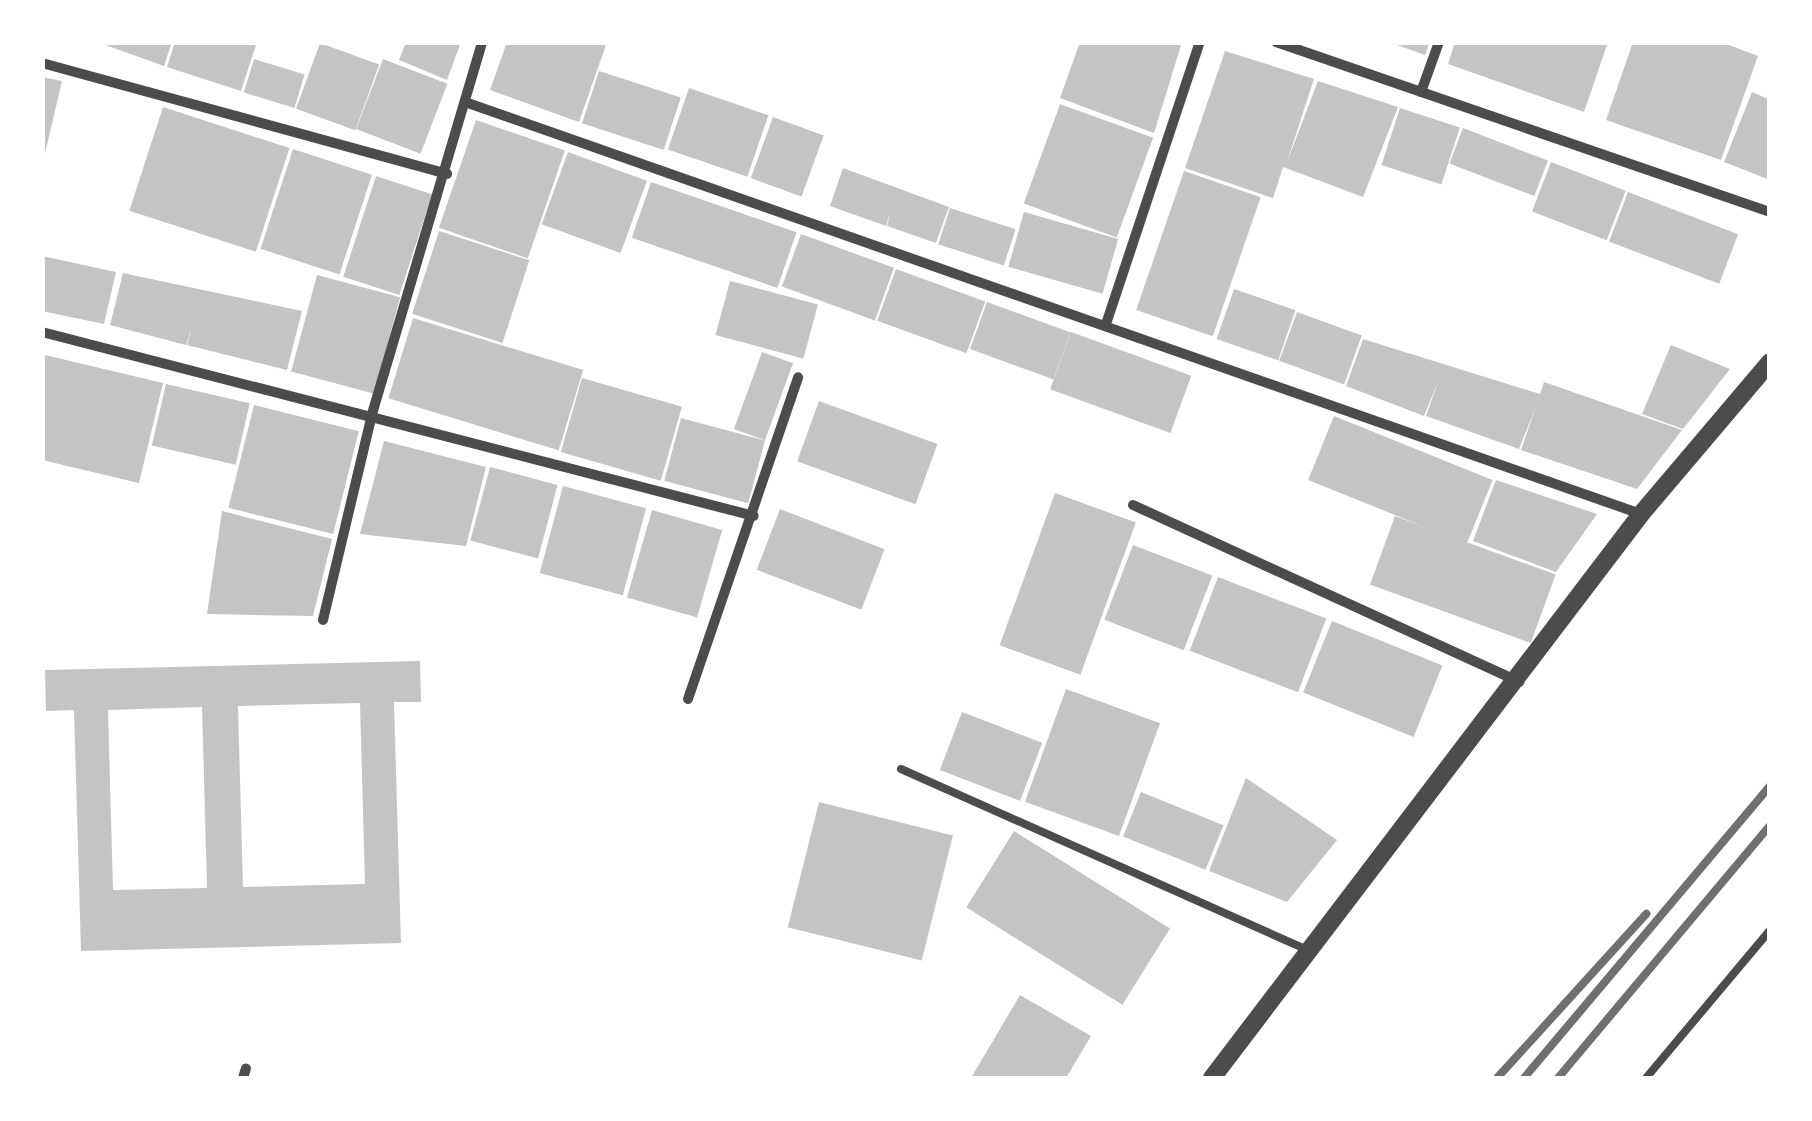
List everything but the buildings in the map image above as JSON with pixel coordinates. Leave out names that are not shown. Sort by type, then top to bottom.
[{"type":"street","points":[[323,620],[372,414],[447,174],[482,42]]},
{"type":"street","points":[[1107,321],[1200,42]]},
{"type":"street","points":[[1276,42],[1770,212]]},
{"type":"street","points":[[1421,92],[1439,42]]},
{"type":"street","points":[[42,62],[447,174]]},
{"type":"street","points":[[464,102],[1107,321],[1641,514]]},
{"type":"street","points":[[42,332],[372,414],[754,516]]},
{"type":"street","points":[[1212,1078],[1519,682],[1641,514],[1770,362]]},
{"type":"street","points":[[688,699],[754,516],[798,377]]},
{"type":"street","points":[[1133,505],[1519,682]]},
{"type":"lane","points":[[901,769],[1310,951]]},
{"type":"lane","points":[[1646,1078],[1770,930]]},
{"type":"railway","points":[[1524,1078],[1770,786]]},
{"type":"railway","points":[[1558,1078],[1770,825]]},
{"type":"railway","points":[[1497,1078],[1646,914]]}]
